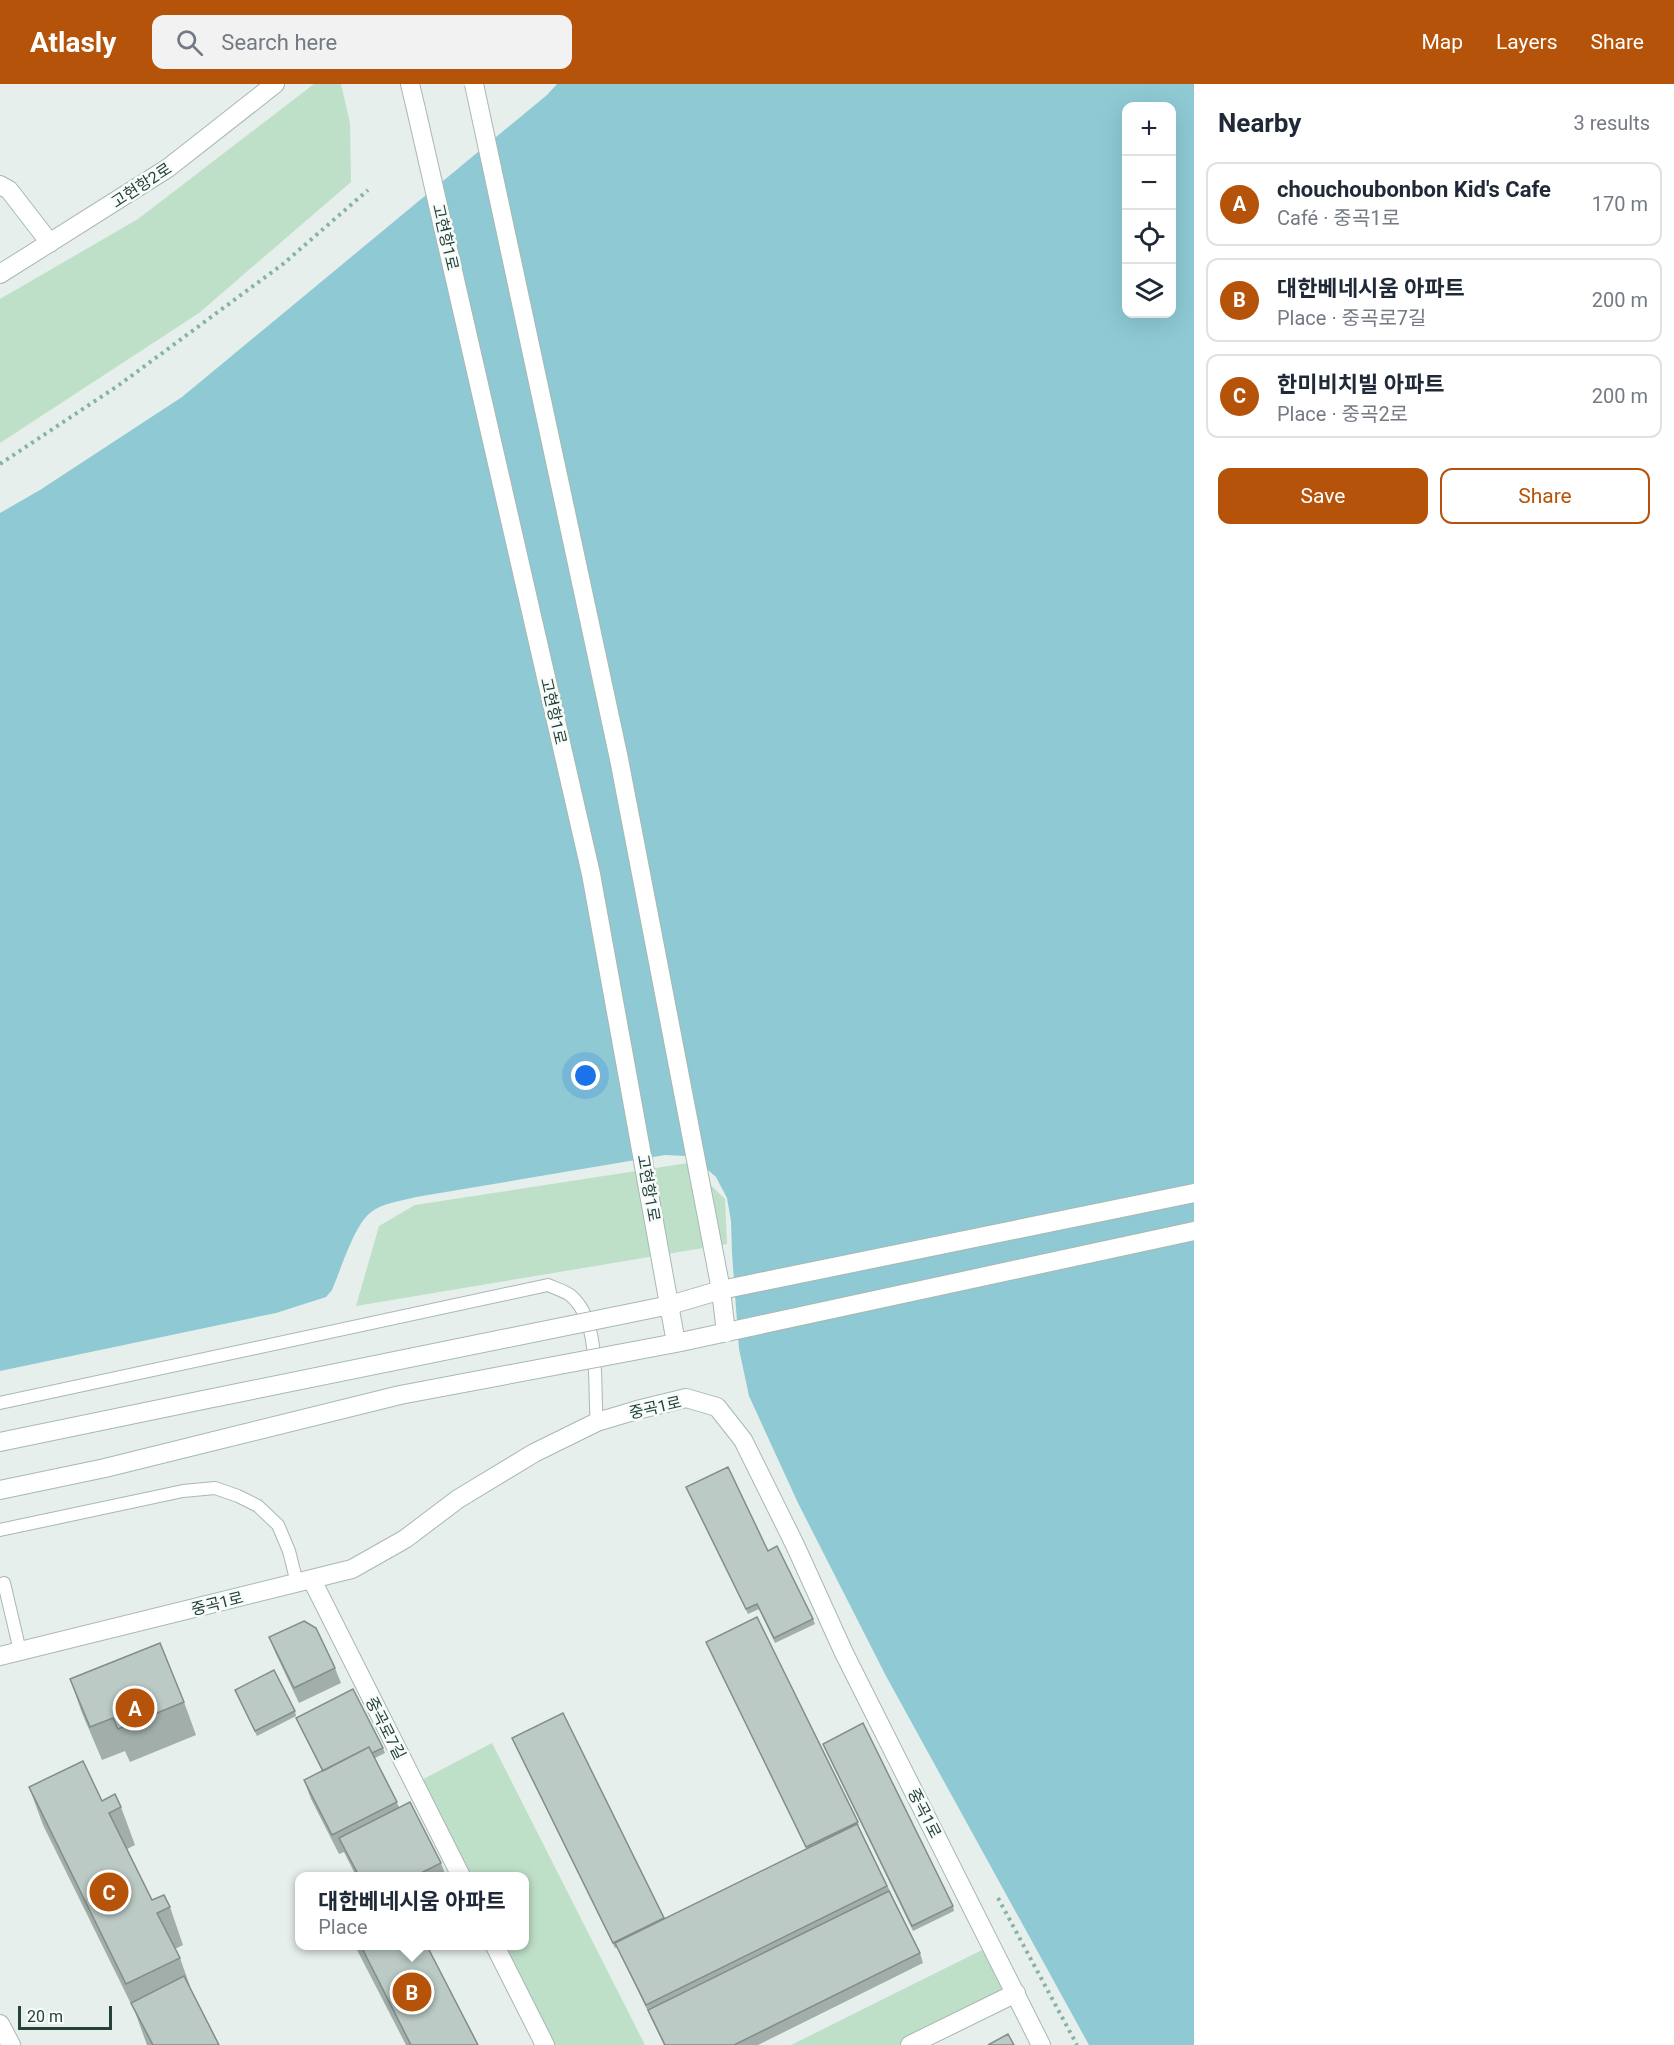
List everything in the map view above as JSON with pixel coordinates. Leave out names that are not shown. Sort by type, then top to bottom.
[{"type":"street","name":"고현항2로","points":[[3,265],[50,243],[168,168],[275,84]]},
{"type":"street","name":"고현항1로","points":[[410,84],[591,874],[676,1343]]},
{"type":"street","points":[[474,84],[619,759],[721,1290],[726,1333]]},
{"type":"street","points":[[0,185],[9,190],[50,243]]},
{"type":"street","points":[[0,1442],[670,1305],[721,1290],[1194,1193]]},
{"type":"street","points":[[0,1490],[105,1468],[400,1395],[726,1333],[1194,1231]]},
{"type":"street","name":"중곡1로","points":[[0,1656],[352,1569],[405,1539],[458,1499],[534,1453],[597,1422],[686,1398],[717,1407],[743,1440],[795,1545],[844,1653],[1041,2045]]},
{"type":"street","name":"중곡로7길","points":[[305,1581],[459,1872]]},
{"type":"street","points":[[497,1950],[545,2045]]},
{"type":"street","points":[[910,2045],[1016,1993]]},
{"type":"street","points":[[0,2024],[11,2045]]},
{"type":"lane","points":[[0,1403],[548,1285],[569,1295],[582,1310],[591,1336],[597,1422]]},
{"type":"lane","points":[[0,1530],[183,1491],[214,1488],[258,1506],[278,1525],[305,1581]]},
{"type":"lane","points":[[4,1584],[20,1651]]},
{"type":"path","points":[[0,464],[119,385],[263,279],[368,190]]},
{"type":"green space","points":[[314,84],[341,84],[350,123],[351,182],[199,313],[0,443],[0,299],[138,219]]},
{"type":"green space","points":[[688,1163],[725,1199],[727,1244],[356,1306],[379,1226],[415,1205]]},
{"type":"green space","points":[[492,1743],[645,2045],[545,2045],[497,1950],[529,1950],[529,1872],[459,1872],[414,1784]]},
{"type":"green space","points":[[992,1945],[1016,1993],[910,2045],[791,2045]]},
{"type":"water","points":[[557,84],[1194,84],[1194,2045],[1089,2045],[886,1676],[798,1503],[749,1396],[739,1349],[731,1221],[727,1198],[716,1177],[702,1165],[686,1156],[665,1155],[392,1203],[380,1207],[364,1219],[353,1238],[332,1290],[326,1297],[276,1313],[0,1371],[0,513],[40,490],[182,397],[547,95]]},
{"type":"building","points":[[728,1467],[768,1551],[777,1546],[813,1619],[774,1638],[757,1604],[746,1609],[686,1487]]},
{"type":"building","points":[[757,1617],[858,1822],[806,1847],[706,1642]]},
{"type":"building","points":[[304,1621],[316,1628],[335,1668],[294,1688],[269,1637]]},
{"type":"building","points":[[160,1643],[184,1702],[118,1729],[113,1718],[90,1727],[70,1679]]},
{"type":"building","points":[[274,1670],[295,1711],[255,1731],[235,1690]]},
{"type":"building","points":[[353,1689],[383,1748],[372,1753],[369,1747],[323,1771],[296,1718]]},
{"type":"building","points":[[563,1713],[664,1918],[613,1943],[512,1738]]},
{"type":"building","points":[[863,1723],[953,1906],[912,1926],[823,1744]]},
{"type":"building","points":[[369,1747],[397,1802],[332,1835],[304,1780]]},
{"type":"building","points":[[83,1761],[102,1801],[115,1794],[121,1807],[109,1813],[152,1900],[164,1895],[170,1907],[157,1913],[180,1958],[126,1984],[29,1787]]},
{"type":"building","points":[[410,1802],[441,1863],[423,1872],[357,1872],[339,1838]]},
{"type":"building","points":[[857,1824],[887,1886],[646,2005],[615,1943]]},
{"type":"building","points":[[889,1891],[920,1953],[734,2045],[665,2045],[648,2010]]},
{"type":"building","points":[[363,1950],[429,1950],[478,2045],[411,2045]]},
{"type":"building","points":[[184,1976],[219,2045],[153,2045],[131,2003]]},
{"type":"building","points":[[1008,2034],[1014,2045],[988,2045]]},
{"type":"place","name":"chouchoubonbon Kid's Cafe","points":[[135,1708]]},
{"type":"place","name":"한미비치빌 아파트","points":[[109,1892]]},
{"type":"place","name":"대한베네시움 아파트","points":[[412,1992]]}]
